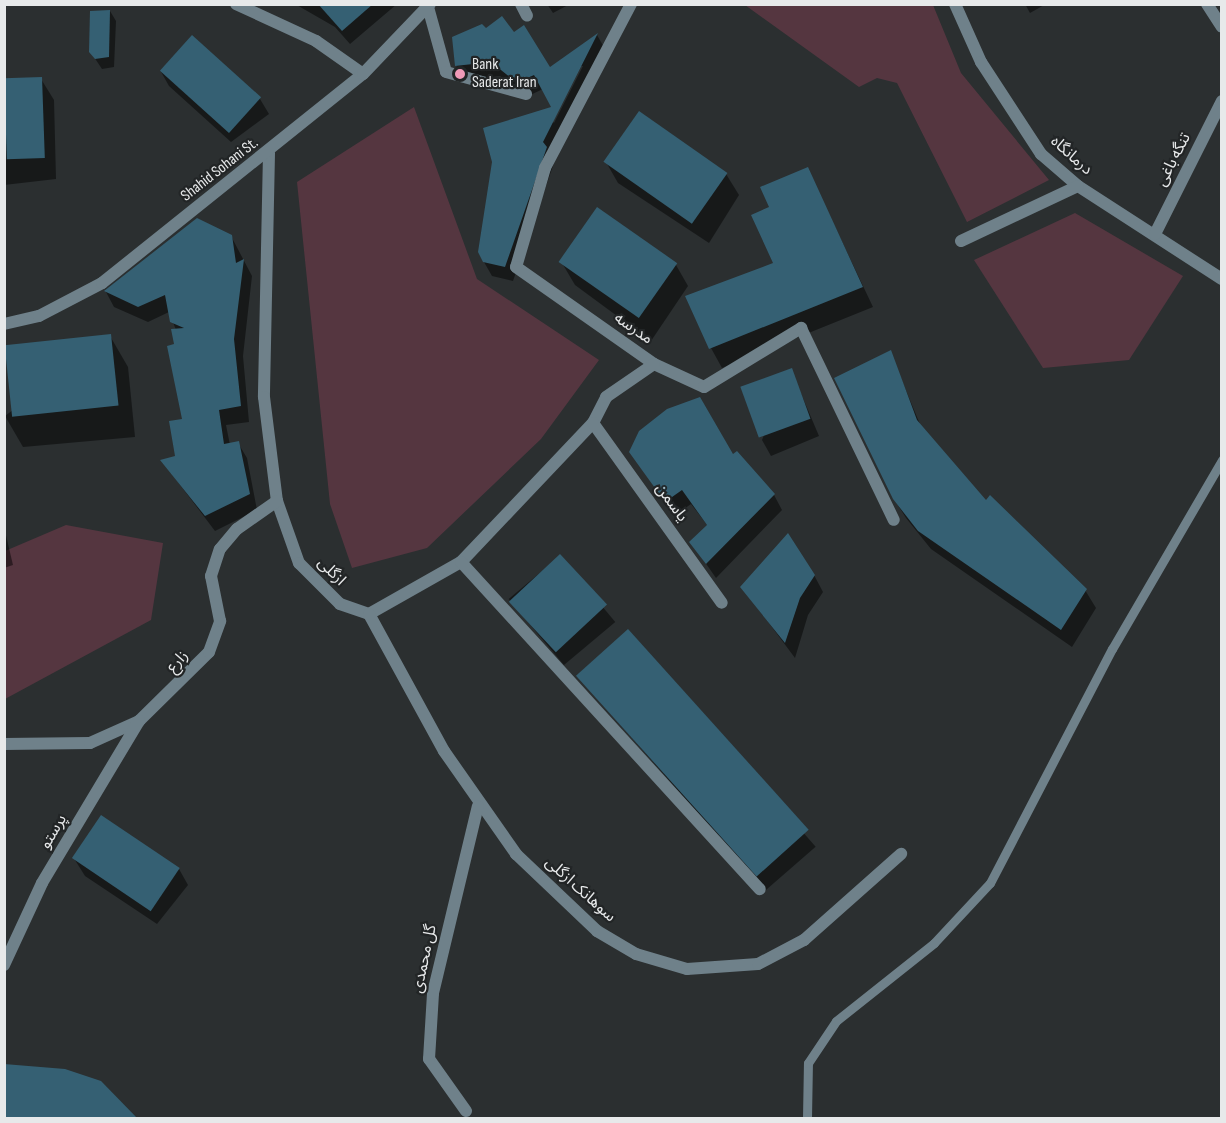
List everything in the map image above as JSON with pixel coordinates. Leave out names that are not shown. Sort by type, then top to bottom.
[{"type":"street","points":[[236,4],[316,41],[363,74]]},
{"type":"street","points":[[521,4],[527,16]]},
{"type":"street","name":"مدرسه","points":[[631,4],[545,168],[516,267],[654,364],[704,387],[801,328],[894,520]]},
{"type":"street","name":"درمانگاه","points":[[955,4],[981,62],[1041,154],[1078,186],[1221,279]]},
{"type":"street","points":[[1207,4],[1221,27]]},
{"type":"street","points":[[429,6],[446,72],[526,94]]},
{"type":"street","name":"Shahid Sohani St.","points":[[4,324],[39,316],[102,283],[269,153],[363,74],[429,6]]},
{"type":"street","name":"تنگه باغی","points":[[1155,234],[1221,101]]},
{"type":"street","name":"ازگلی","points":[[269,153],[264,397],[277,501],[299,563],[340,604],[369,614]]},
{"type":"street","points":[[962,241],[1078,186]]},
{"type":"street","points":[[369,614],[461,562],[593,423],[606,397],[654,364]]},
{"type":"street","name":"یاسمن","points":[[593,423],[722,603]]},
{"type":"street","name":"زارع","points":[[4,744],[90,743],[140,722],[209,652],[220,621],[211,576],[220,549],[237,529],[277,501]]},
{"type":"street","points":[[461,562],[760,889]]},
{"type":"street","name":"سوهانک ازگلی","points":[[369,614],[478,806],[516,854],[597,931],[636,954],[687,969],[758,964],[804,940],[901,854]]},
{"type":"street","name":"پرستو","points":[[4,965],[42,883],[140,722]]},
{"type":"street","name":"گل محمدی","points":[[466,1111],[429,1059],[433,993],[478,806]]},
{"type":"lane","points":[[807,1119],[808,1063],[836,1021],[934,943],[990,883],[1112,649],[1221,460]]},
{"type":"shaded area","points":[[745,5],[933,5],[961,73],[1049,180],[967,222],[897,83],[877,78],[859,87]]},
{"type":"shaded area","points":[[414,107],[477,279],[599,360],[541,439],[427,548],[352,568],[330,504],[297,182]]},
{"type":"shaded area","points":[[1075,213],[1183,276],[1129,360],[1043,368],[974,260]]},
{"type":"shaded area","points":[[66,525],[163,543],[151,620],[5,699],[5,551]]},
{"type":"building","points":[[318,4],[373,4],[342,31]]},
{"type":"building","points":[[110,10],[109,57],[95,59],[89,52],[90,11]]},
{"type":"building","points":[[502,16],[514,32],[524,25],[550,67],[598,33],[543,142],[547,147],[505,267],[483,262],[478,252],[492,162],[483,128],[551,107],[534,75],[517,83],[491,62],[455,66],[452,37],[482,24],[486,28]]},
{"type":"building","points":[[192,35],[261,97],[229,133],[160,71]]},
{"type":"building","points":[[42,77],[45,158],[7,159],[4,78]]},
{"type":"building","points":[[639,111],[727,173],[692,224],[603,162]]},
{"type":"building","points":[[808,167],[863,287],[709,349],[685,296],[773,263],[751,215],[769,207],[760,187]]},
{"type":"building","points":[[597,207],[677,263],[639,318],[559,262]]},
{"type":"building","points":[[197,218],[232,235],[236,263],[244,259],[234,339],[241,406],[219,410],[224,444],[239,441],[250,494],[205,516],[160,460],[175,456],[169,421],[182,419],[167,346],[174,344],[171,329],[184,328],[170,322],[165,295],[138,307],[104,291]]},
{"type":"building","points":[[111,334],[119,406],[12,417],[5,345]]},
{"type":"building","points":[[891,350],[917,420],[986,500],[990,495],[1087,589],[1061,630],[918,531],[893,499],[834,378]]},
{"type":"building","points":[[792,368],[810,419],[759,438],[740,387]]},
{"type":"building","points":[[700,397],[733,454],[737,451],[775,494],[706,564],[689,542],[707,525],[682,490],[665,502],[629,452],[639,431],[667,409]]},
{"type":"building","points":[[788,533],[815,575],[800,598],[785,643],[740,587]]},
{"type":"building","points":[[560,554],[607,604],[556,652],[509,602]]},
{"type":"building","points":[[628,629],[809,830],[757,876],[576,676]]},
{"type":"building","points":[[101,815],[180,868],[151,911],[72,858]]},
{"type":"building","points":[[4,1064],[65,1069],[101,1081],[138,1119],[4,1119]]},
{"type":"place","name":"Bank Saderat Iran","points":[[460,74]]}]
